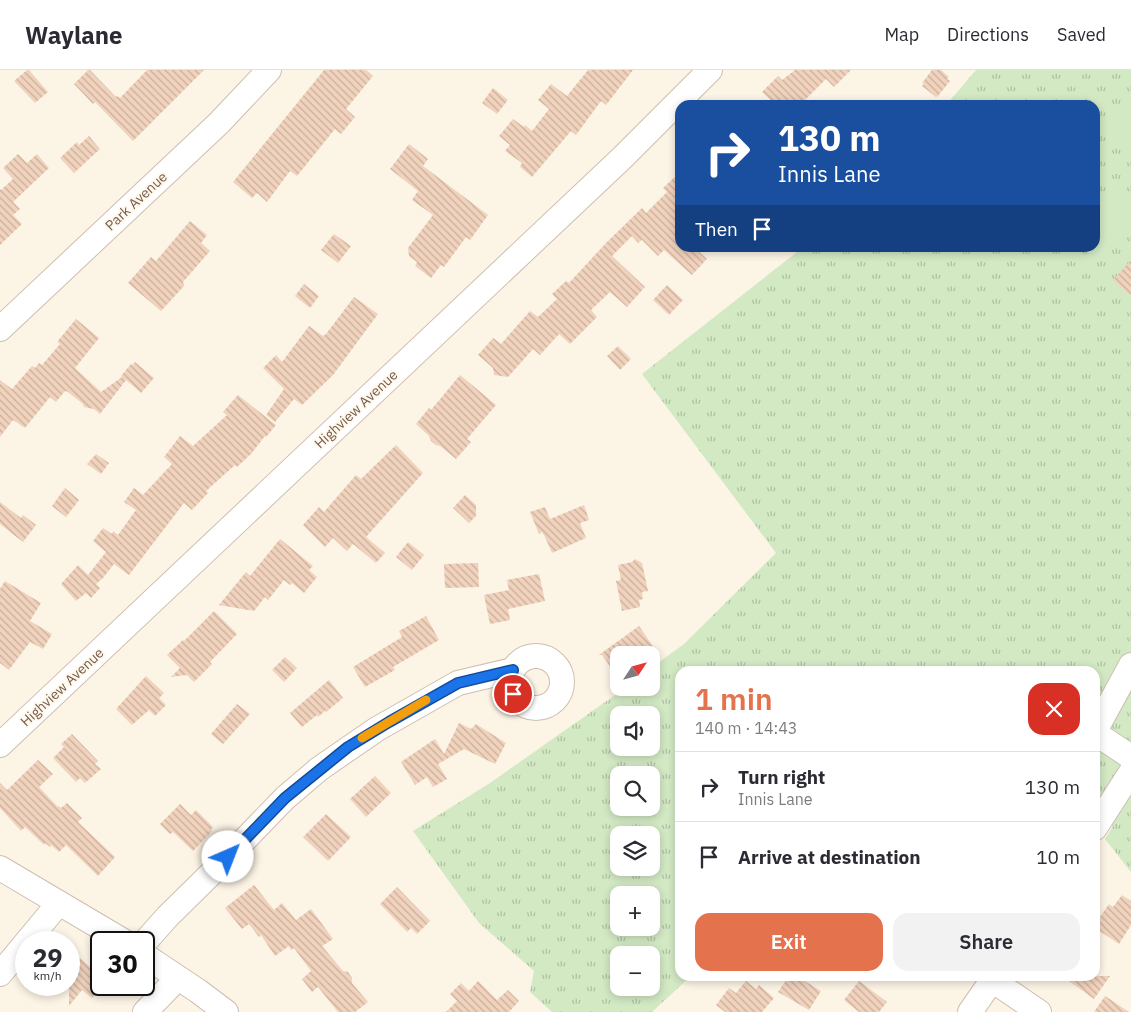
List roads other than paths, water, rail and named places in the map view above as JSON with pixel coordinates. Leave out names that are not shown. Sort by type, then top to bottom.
[{"type":"street","name":"Park Avenue","points":[[0,329],[219,124],[269,70]]},
{"type":"street","name":"Highview Avenue","points":[[680,100],[710,70]]},
{"type":"street","name":"Highview Avenue","points":[[0,745],[615,165],[675,105]]},
{"type":"street","points":[[1100,723],[1131,665]]},
{"type":"street","points":[[154,931],[285,798],[334,758],[377,729],[458,683],[513,670]]},
{"type":"street","points":[[1100,735],[1131,757]]},
{"type":"street","points":[[1100,820],[1131,772]]},
{"type":"street","points":[[0,868],[106,931]]},
{"type":"street","points":[[0,974],[59,903]]},
{"type":"street","points":[[155,962],[226,1012]]},
{"type":"street","points":[[145,1012],[178,978]]},
{"type":"street","points":[[970,1012],[992,981]]},
{"type":"street","points":[[998,981],[1039,1012]]}]
